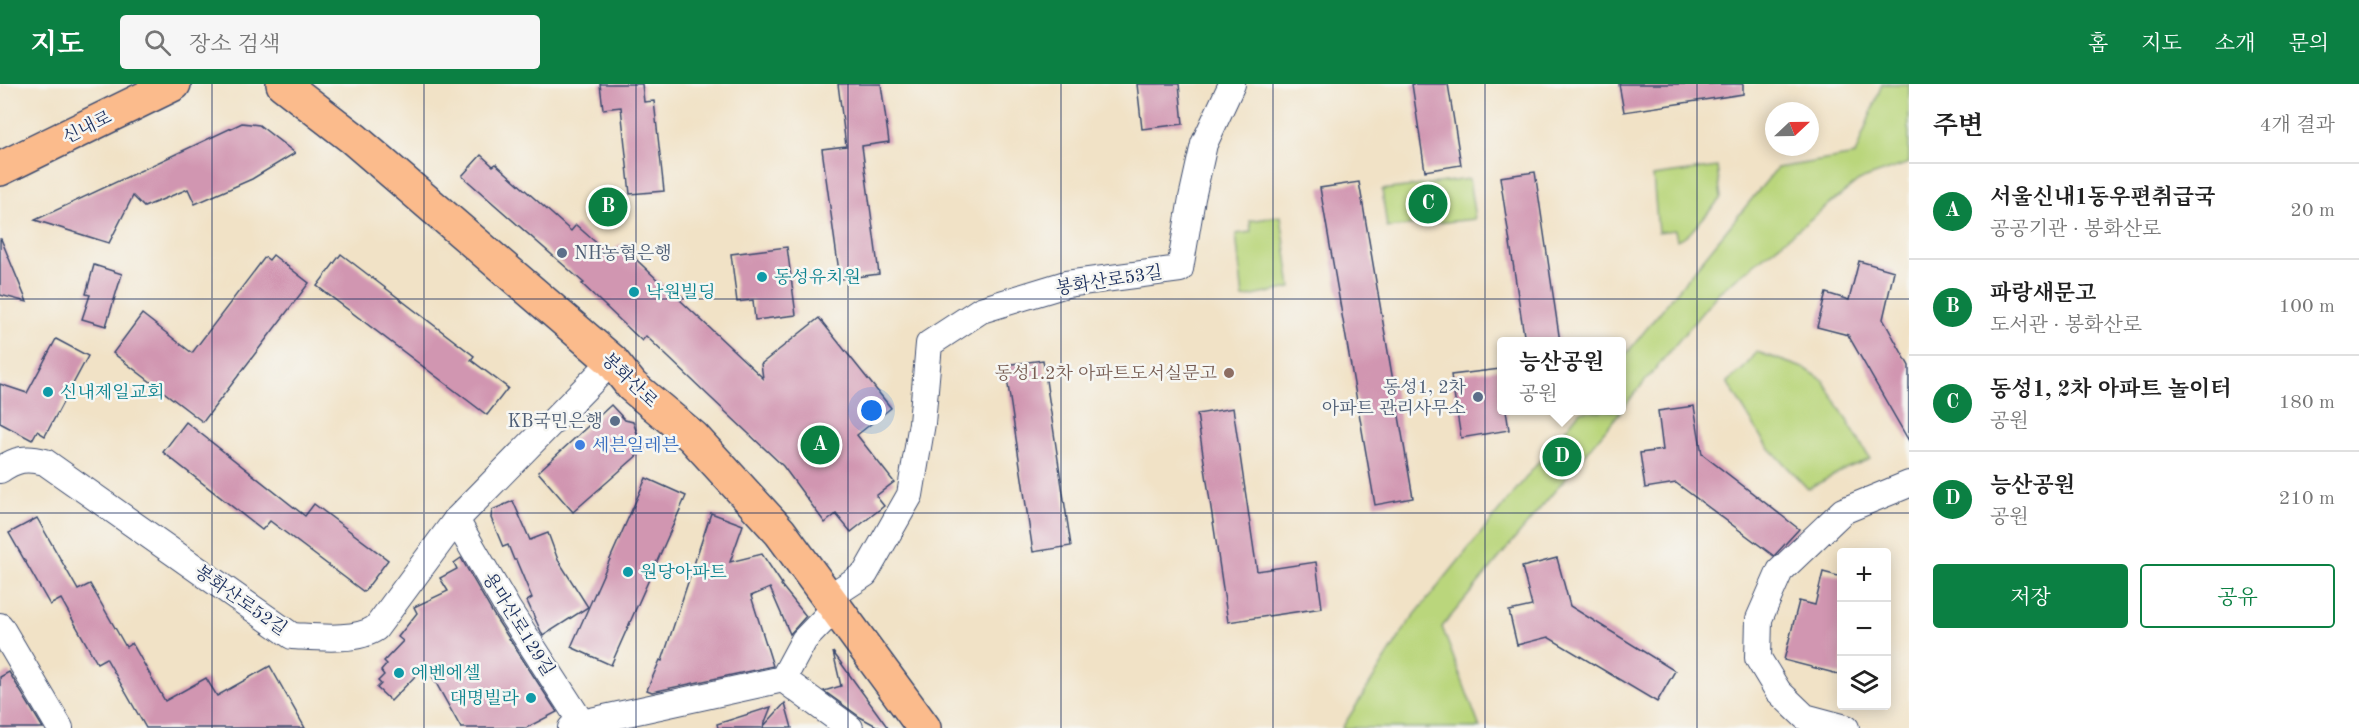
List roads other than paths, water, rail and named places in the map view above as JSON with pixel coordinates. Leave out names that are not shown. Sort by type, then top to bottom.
[{"type":"main road","name":"신내로","points":[[0,169],[174,84]]},
{"type":"main road","name":"봉화산로","points":[[283,84],[354,139],[612,361],[632,386],[693,437],[764,514],[924,728]]},
{"type":"street","name":"봉화산로53길","points":[[832,603],[865,574],[910,495],[922,423],[929,344],[981,310],[1066,284],[1180,269],[1204,144],[1232,84]]},
{"type":"street","name":"봉화산로52길","points":[[0,470],[22,458],[45,462],[292,636],[329,638],[369,633],[376,628],[456,520],[612,361]]},
{"type":"street","points":[[1845,728],[1805,717],[1778,692],[1758,658],[1759,619],[1780,571],[1843,511],[1909,484]]},
{"type":"street","name":"용마산로129길","points":[[456,520],[579,726]]},
{"type":"street","points":[[579,726],[783,679],[804,640],[832,603]]},
{"type":"street","points":[[0,626],[60,728]]},
{"type":"street","points":[[783,679],[817,719],[850,728]]},
{"type":"place","name":"동성1, 2차 아파트 놀이터","points":[[1428,204]]},
{"type":"place","name":"파랑새문고","points":[[608,207]]},
{"type":"place","name":"NH농협은행","points":[[562,253]]},
{"type":"place","name":"동성유치원","points":[[762,277]]},
{"type":"place","name":"낙원빌딩","points":[[634,292]]},
{"type":"place","name":"동성1.2차 아파트도서실문고","points":[[1229,373]]},
{"type":"place","name":"신내제일교회","points":[[48,392]]},
{"type":"place","name":"동성1, 2차 아파트 관리사무소","points":[[1478,397]]},
{"type":"place","name":"KB국민은행","points":[[615,421]]},
{"type":"place","name":"세븐일레븐","points":[[580,445]]},
{"type":"place","name":"서울신내1동우편취급국","points":[[820,445]]},
{"type":"place","name":"능산공원","points":[[1562,457]]},
{"type":"place","name":"원당아파트","points":[[628,572]]},
{"type":"place","name":"에벤에셀","points":[[399,673]]},
{"type":"place","name":"대명빌라","points":[[531,698]]}]
